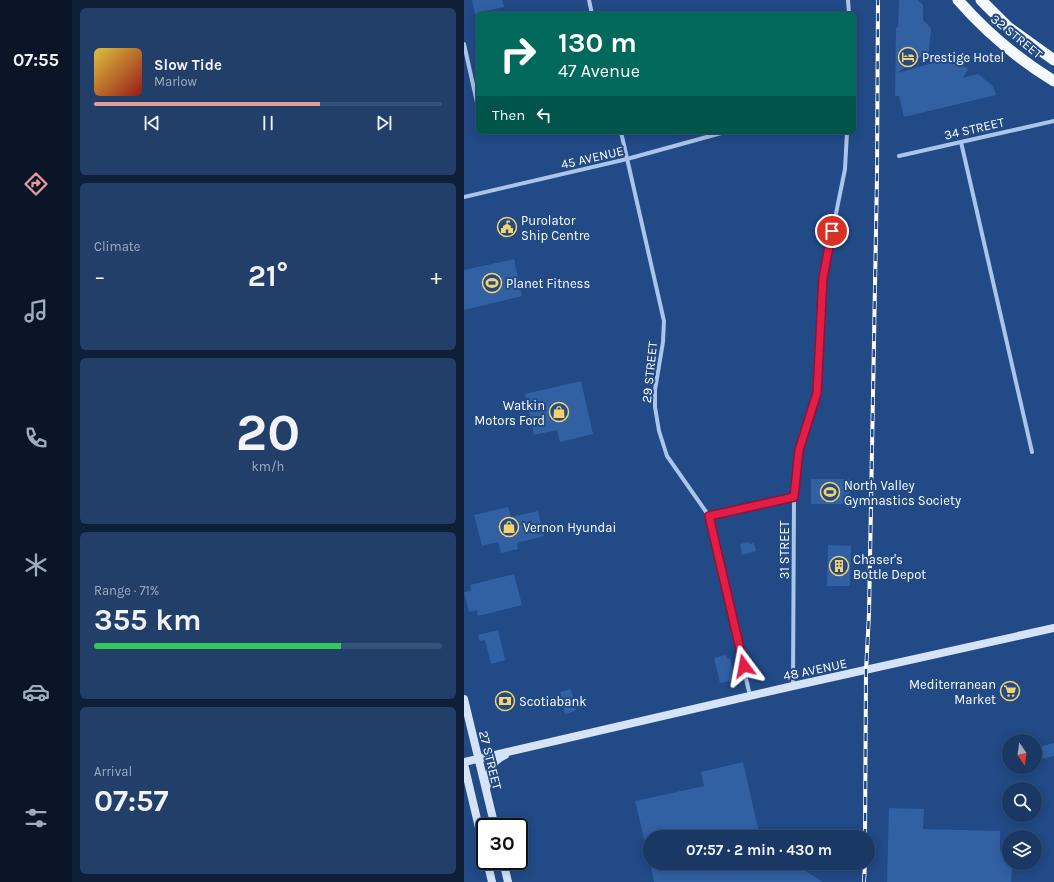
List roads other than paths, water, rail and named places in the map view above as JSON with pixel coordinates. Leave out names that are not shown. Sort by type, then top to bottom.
[{"type":"highway","name":"32 STREET","points":[[958,0],[993,37],[1054,81]]},
{"type":"highway","name":"32 STREET","points":[[981,0],[1008,27],[1054,60]]},
{"type":"main road","name":"48 AVENUE","points":[[464,763],[514,750],[793,686],[1054,628]]},
{"type":"main road","name":"27 STREET","points":[[464,699],[494,818]]},
{"type":"main road","points":[[487,788],[490,768],[497,758],[514,750]]},
{"type":"main road","name":"27 STREET","points":[[464,763],[477,818]]},
{"type":"main road","points":[[489,870],[492,882]]},
{"type":"main road","points":[[505,870],[508,882]]},
{"type":"street","points":[[589,0],[592,12]]},
{"type":"street","points":[[848,0],[849,12]]},
{"type":"street","points":[[464,44],[476,98]]},
{"type":"street","name":"34 STREET","points":[[899,156],[1054,120]]},
{"type":"street","name":"29 STREET","points":[[621,134],[664,321],[663,342],[655,390],[655,407],[659,431],[667,456],[709,516],[750,696]]},
{"type":"street","name":"45 AVENUE","points":[[464,197],[627,159],[718,134]]},
{"type":"street","name":"31 STREET","points":[[793,686],[794,497],[799,450],[817,393],[823,278],[845,169],[847,134]]},
{"type":"street","points":[[961,142],[1032,452]]},
{"type":"street","points":[[709,516],[794,497]]},
{"type":"railway","points":[[865,830],[866,671],[869,614],[877,176],[878,0]]},
{"type":"railway","points":[[864,882],[865,870]]},
{"type":"place","name":"Prestige Hotel","points":[[908,57]]},
{"type":"place","name":"Purolator Ship Centre","points":[[507,227]]},
{"type":"place","name":"Planet Fitness","points":[[492,283]]},
{"type":"place","name":"Watkin Motors Ford","points":[[559,412]]},
{"type":"place","name":"North Valley Gymnastics Society","points":[[830,492]]},
{"type":"place","name":"Vernon Hyundai","points":[[509,527]]},
{"type":"place","name":"Chaser's Bottle Depot","points":[[839,566]]},
{"type":"place","name":"Mediterranean Market","points":[[1010,691]]},
{"type":"place","name":"Scotiabank","points":[[505,701]]}]
